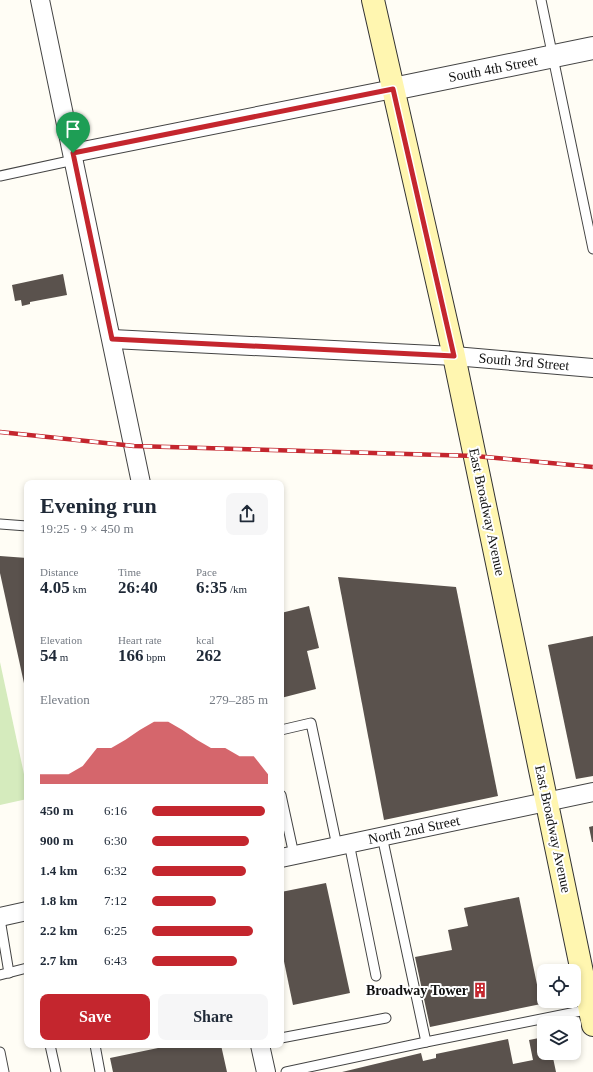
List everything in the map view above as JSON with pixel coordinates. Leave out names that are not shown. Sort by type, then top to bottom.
[{"type":"main road","name":"East Broadway Avenue","points":[[373,0],[454,356],[592,1014]]},
{"type":"street","points":[[40,0],[140,480]]},
{"type":"street","name":"South 4th Street","points":[[393,89],[593,48]]},
{"type":"street","points":[[74,157],[393,89]]},
{"type":"street","name":"South 3rd Street","points":[[112,339],[454,356],[593,368]]},
{"type":"street","name":"North 2nd Street","points":[[287,856],[593,792]]},
{"type":"street","points":[[0,918],[24,912]]},
{"type":"street","points":[[261,1048],[266,1072]]},
{"type":"lane","points":[[541,0],[593,249]]},
{"type":"lane","points":[[0,176],[74,157]]},
{"type":"lane","points":[[0,524],[24,526]]},
{"type":"lane","points":[[284,729],[311,723],[376,976]]},
{"type":"lane","points":[[284,826],[287,856]]},
{"type":"lane","points":[[382,836],[426,1042]]},
{"type":"lane","points":[[0,918],[4,974],[24,969]]},
{"type":"lane","points":[[286,1072],[426,1042],[592,1014]]},
{"type":"lane","points":[[284,1037],[386,1018]]},
{"type":"lane","points":[[51,1048],[56,1072]]},
{"type":"lane","points":[[95,1048],[100,1072]]},
{"type":"lane","points":[[0,1052],[4,1072]]},
{"type":"green space","points":[[0,662],[24,774],[24,800],[0,805]]},
{"type":"building","points":[[63,274],[67,295],[30,302],[30,304],[22,306],[21,300],[15,301],[12,285]]},
{"type":"building","points":[[0,556],[24,558],[24,683],[0,573]]},
{"type":"building","points":[[338,577],[456,587],[498,796],[384,820]]},
{"type":"building","points":[[309,606],[319,648],[307,651],[316,689],[284,697],[284,612]]},
{"type":"building","points":[[593,636],[593,776],[576,779],[548,645]]},
{"type":"building","points":[[593,826],[593,842],[592,842],[589,827]]},
{"type":"building","points":[[326,883],[350,993],[293,1005],[284,962],[284,891]]},
{"type":"building","points":[[519,897],[537,985],[537,1005],[430,1027],[415,957],[452,950],[448,930],[468,926],[464,908]]},
{"type":"building","points":[[537,1038],[537,1060],[553,1060],[556,1072],[342,1072],[421,1053],[423,1061],[436,1058],[436,1054],[508,1039],[513,1064],[533,1060],[529,1040]]},
{"type":"building","points":[[158,1048],[222,1048],[227,1072],[113,1072],[110,1058]]},
{"type":"railway","points":[[0,432],[134,446],[475,456],[593,467]]},
{"type":"place","name":"Broadway Tower","points":[[480,990]]},
{"type":"route","points":[[393,89],[454,356],[112,339],[73,153],[393,89]]}]
